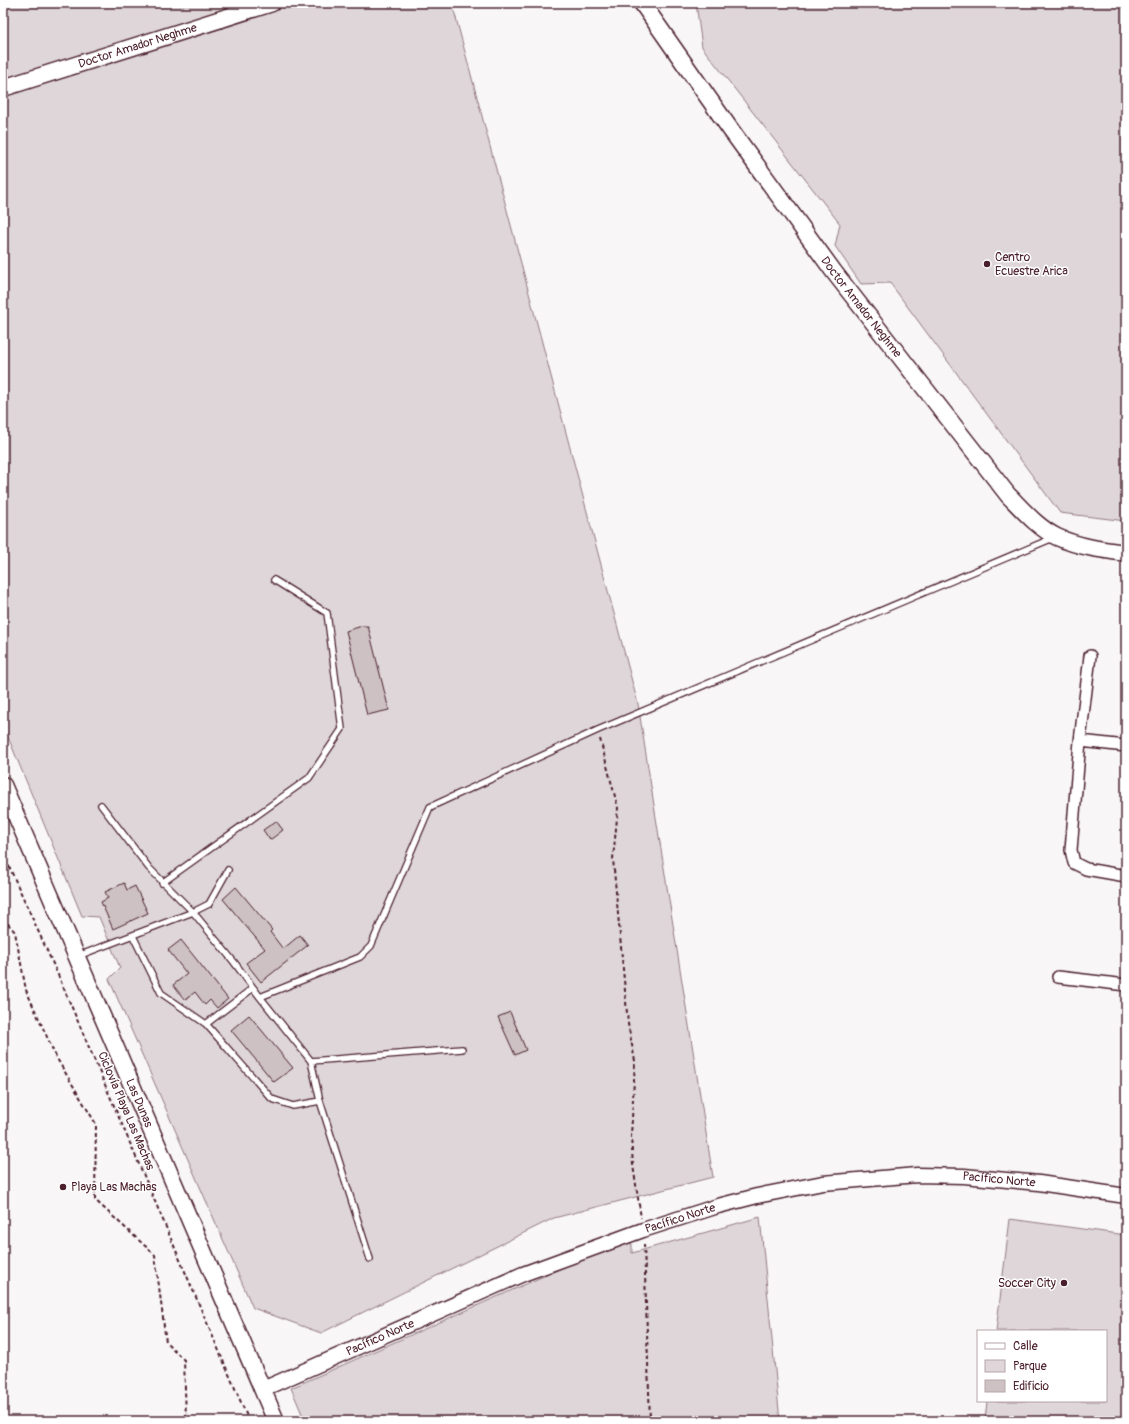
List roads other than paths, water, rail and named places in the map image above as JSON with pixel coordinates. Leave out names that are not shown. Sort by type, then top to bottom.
[{"type":"main road","name":"Doctor Amador Neghme","points":[[3,88],[272,3]]},
{"type":"main road","name":"Doctor Amador Neghme","points":[[642,3],[728,126],[834,272],[1008,495],[1033,520],[1056,537],[1077,545],[1126,553]]},
{"type":"main road","name":"Las Dunas","points":[[3,785],[276,1421]]},
{"type":"street","points":[[1090,656],[1080,741],[1071,850],[1074,863],[1086,869],[1126,876]]},
{"type":"street","points":[[1080,741],[1126,746]]},
{"type":"street","points":[[1058,977],[1126,985]]},
{"type":"street","name":"Pacífico Norte","points":[[263,1389],[523,1274],[643,1230],[718,1206],[757,1196],[823,1183],[917,1175],[964,1176],[1039,1184],[1126,1196]]},
{"type":"lane","points":[[260,997],[360,957],[371,946],[430,807],[598,730],[1056,537]]},
{"type":"lane","points":[[162,883],[309,778],[342,729],[327,613],[274,580]]},
{"type":"lane","points":[[101,805],[162,883],[193,912],[311,1061],[320,1101],[370,1259]]},
{"type":"lane","points":[[76,957],[106,944],[133,936],[209,904],[228,870]]},
{"type":"lane","points":[[133,936],[161,993],[206,1024],[272,1098],[294,1106],[320,1101]]},
{"type":"lane","points":[[206,1024],[253,988]]},
{"type":"lane","points":[[311,1061],[462,1049]]},
{"type":"place","name":"Centro Ecuestre Arica","points":[[987,264]]},
{"type":"place","name":"Playa Las Machas","points":[[63,1187]]},
{"type":"place","name":"Soccer City","points":[[1064,1283]]}]
